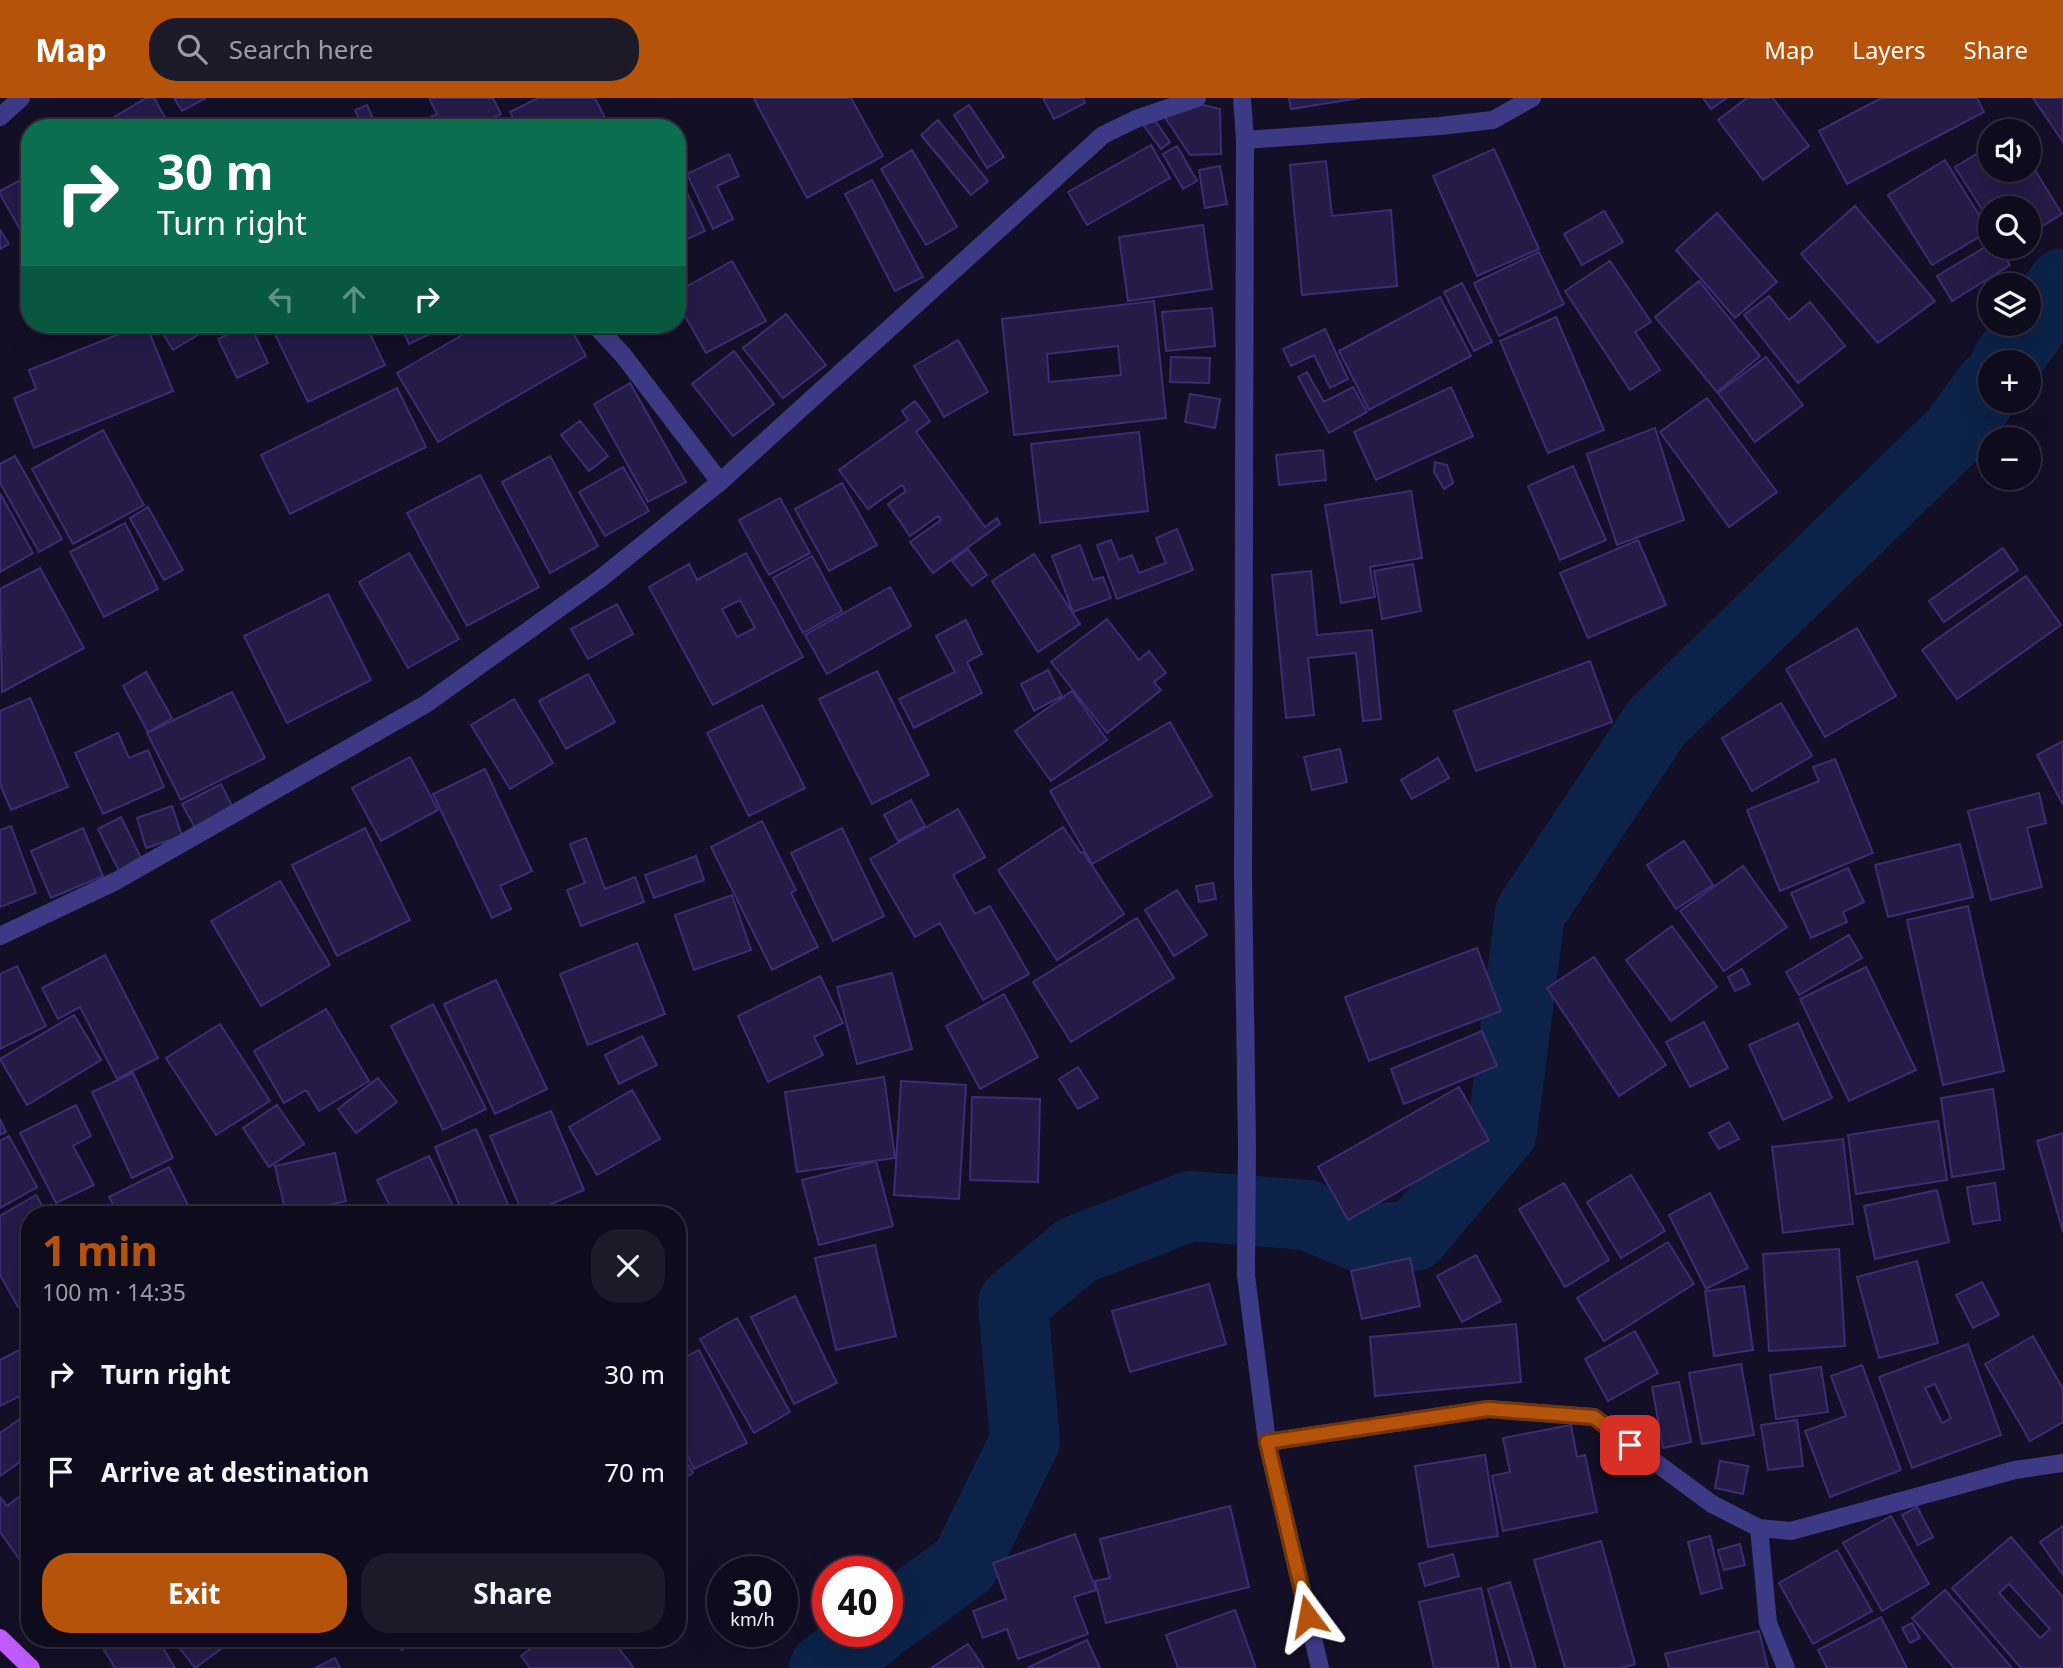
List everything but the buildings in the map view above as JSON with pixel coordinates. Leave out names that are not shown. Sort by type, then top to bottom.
[{"type":"main road","points":[[0,1638],[32,1668]]},
{"type":"street","points":[[0,117],[21,98]]},
{"type":"street","points":[[0,936],[116,881],[426,704],[600,579],[720,482],[1103,135],[1136,119],[1197,98]]},
{"type":"street","points":[[1242,98],[1245,140],[1242,874],[1247,1146],[1246,1275],[1267,1442],[1320,1668]]},
{"type":"street","points":[[1245,140],[1493,120],[1532,98]]},
{"type":"street","points":[[602,333],[623,355],[720,482]]},
{"type":"street","points":[[1267,1442],[1488,1409],[1594,1417],[1712,1503],[1759,1528],[1791,1531],[2015,1470],[2063,1463]]},
{"type":"street","points":[[1759,1528],[1768,1623],[1786,1668]]},
{"type":"waterway","points":[[2015,350],[2063,283]]},
{"type":"waterway","points":[[903,1609],[965,1564],[1025,1441],[1013,1303],[1077,1250],[1190,1206],[1307,1215],[1366,1239],[1414,1236],[1502,1132],[1530,913],[1656,723],[1955,433],[1978,401]]},
{"type":"waterway","points":[[824,1668],[852,1647]]},
{"type":"route","points":[[1308,1616],[1267,1442],[1488,1409],[1594,1417],[1630,1445]]}]
